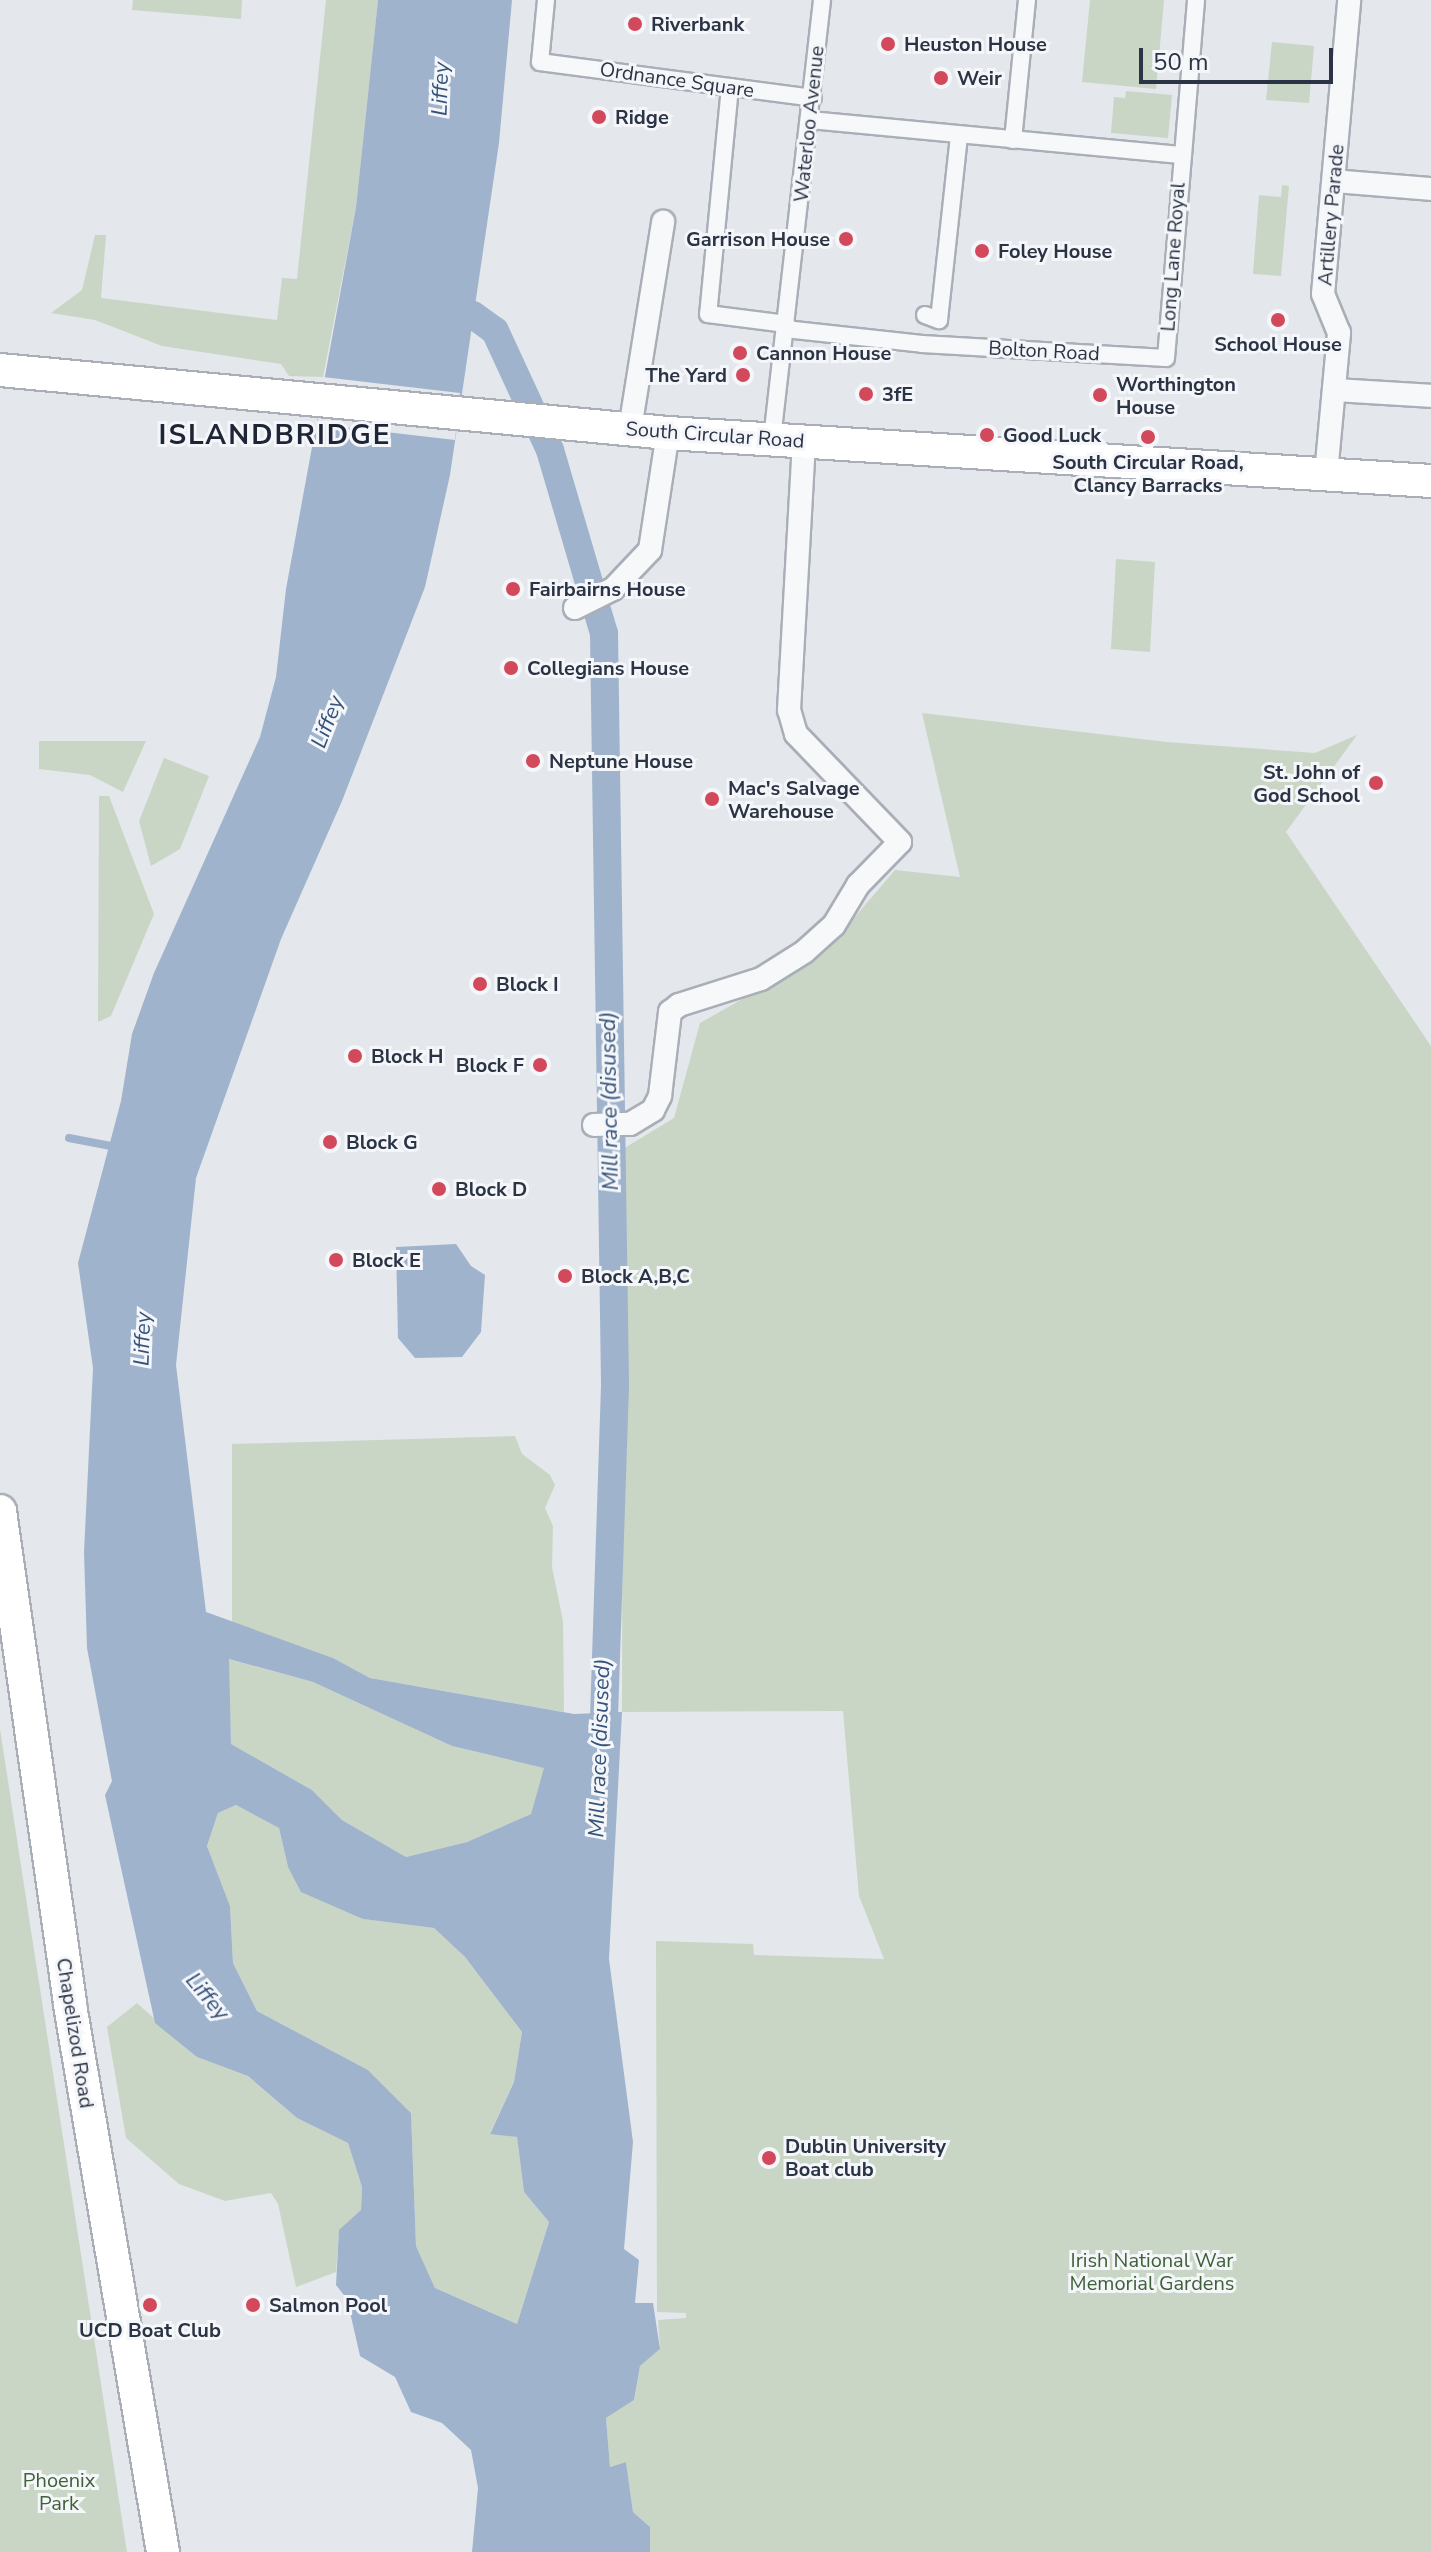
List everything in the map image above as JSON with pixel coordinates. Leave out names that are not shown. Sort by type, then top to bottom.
[{"type":"main road","name":"South Circular Road","points":[[0,370],[668,433],[1431,481]]},
{"type":"main road","name":"Chapelizod Road","points":[[0,1511],[70,2005],[163,2552]]},
{"type":"street","name":"Ordnance Square","points":[[546,0],[540,62],[813,98]]},
{"type":"street","name":"Waterloo Avenue","points":[[772,439],[822,0]]},
{"type":"street","points":[[1013,140],[1027,0]]},
{"type":"street","name":"Long Lane Royal","points":[[1166,358],[1180,155],[1196,0]]},
{"type":"street","name":"Artillery Parade","points":[[1326,474],[1339,333],[1323,294],[1349,0]]},
{"type":"street","name":"Bolton Road","points":[[730,87],[708,314],[922,344],[1166,358]]},
{"type":"street","points":[[810,120],[1180,155]]},
{"type":"street","points":[[925,315],[939,320],[959,135]]},
{"type":"street","points":[[1334,181],[1431,189]]},
{"type":"street","points":[[630,429],[663,222]]},
{"type":"street","points":[[1334,390],[1431,396]]},
{"type":"street","points":[[575,608],[613,589],[650,550],[668,433]]},
{"type":"street","points":[[594,1125],[630,1124],[645,1119],[660,1096],[670,1012],[679,1005],[761,979],[804,952],[834,925],[858,885],[900,842],[796,734],[789,710],[804,441]]},
{"type":"green space","points":[[133,0],[242,0],[241,19],[132,10]]},
{"type":"green space","points":[[326,0],[378,0],[356,207],[323,377],[289,376],[281,364],[162,346],[95,320],[51,313],[82,290],[95,235],[106,235],[101,298],[277,320],[282,278],[297,279]]},
{"type":"green space","points":[[1090,0],[1164,0],[1156,89],[1082,82]]},
{"type":"green space","points":[[1272,42],[1314,46],[1309,103],[1266,100]]},
{"type":"green space","points":[[1126,91],[1172,95],[1168,138],[1111,133],[1114,97],[1125,98]]},
{"type":"green space","points":[[1282,185],[1289,186],[1281,276],[1253,274],[1259,195],[1281,197]]},
{"type":"green space","points":[[1116,559],[1155,562],[1150,652],[1111,649]]},
{"type":"green space","name":"Irish National War Memorial Gardens","points":[[922,713],[1167,742],[1315,753],[1357,735],[1286,832],[1431,1046],[1431,2552],[650,2552],[650,2527],[633,2512],[626,2462],[610,2467],[606,2418],[634,2400],[640,2366],[660,2349],[658,2320],[686,2318],[686,2313],[657,2312],[656,1941],[753,1944],[754,1955],[884,1959],[859,1896],[843,1711],[622,1712],[623,1149],[674,1118],[700,1023],[824,953],[895,870],[960,877]]},
{"type":"green space","points":[[39,741],[146,741],[123,792],[90,775],[39,769]]},
{"type":"green space","points":[[164,758],[209,776],[180,849],[151,866],[139,821]]},
{"type":"green space","points":[[99,796],[109,796],[154,914],[111,1016],[98,1022]]},
{"type":"green space","points":[[515,1436],[522,1454],[550,1475],[555,1485],[545,1508],[553,1526],[552,1567],[563,1621],[564,1712],[370,1678],[333,1658],[232,1622],[232,1444]]},
{"type":"green space","points":[[228,1659],[313,1682],[452,1746],[545,1768],[531,1814],[467,1842],[406,1857],[342,1820],[312,1790],[231,1744]]},
{"type":"green space","name":"Phoenix Park","points":[[0,1729],[32,1937],[127,2552],[0,2552]]},
{"type":"green space","points":[[236,1805],[279,1828],[288,1867],[363,1919],[434,1928],[465,1957],[522,2032],[514,2082],[490,2133],[517,2137],[524,2192],[549,2222],[517,2324],[435,2288],[416,2246],[411,2113],[368,2070],[257,2011],[233,1963],[230,1906],[207,1846],[218,1813]]},
{"type":"green space","points":[[137,2003],[197,2057],[248,2076],[297,2118],[348,2143],[362,2187],[361,2211],[339,2233],[336,2272],[296,2287],[278,2204],[271,2193],[225,2201],[179,2184],[126,2138],[107,2027]]},
{"type":"water","name":"Liffey","points":[[378,0],[512,0],[499,143],[450,475],[425,587],[342,801],[281,939],[196,1178],[176,1365],[206,1612],[333,1658],[370,1678],[574,1714],[622,1712],[609,1959],[633,2142],[624,2249],[639,2260],[635,2303],[653,2303],[660,2349],[640,2366],[634,2400],[606,2418],[610,2467],[626,2462],[633,2512],[650,2527],[650,2552],[472,2552],[478,2488],[471,2450],[442,2423],[411,2412],[395,2377],[360,2356],[347,2299],[336,2285],[339,2230],[361,2210],[362,2187],[348,2143],[297,2118],[248,2076],[197,2057],[155,2023],[105,1795],[112,1781],[87,1648],[84,1552],[93,1368],[78,1263],[121,1101],[132,1034],[154,973],[260,737],[276,677],[286,589],[356,207]],"holes":[[[229,1659],[313,1682],[452,1746],[544,1768],[531,1814],[467,1842],[406,1857],[342,1820],[312,1790],[231,1744]],[[236,1805],[279,1828],[288,1867],[301,1892],[363,1919],[434,1928],[465,1957],[522,2032],[514,2082],[490,2134],[517,2137],[524,2192],[549,2222],[517,2324],[435,2288],[416,2246],[411,2113],[368,2070],[257,2011],[233,1963],[230,1906],[207,1846],[218,1813]]]},
{"type":"water","points":[[456,1244],[471,1266],[485,1275],[481,1332],[462,1357],[415,1358],[398,1338],[396,1247]]},
{"type":"pier","name":"ISLANDBRIDGE","points":[[323,377],[460,393],[455,440],[317,424]]},
{"type":"waterway","name":"Mill race (disused)","points":[[435,305],[473,315],[495,331],[550,450],[604,633],[615,1386],[603,1750]]},
{"type":"waterway","points":[[69,1138],[116,1147]]},
{"type":"place","name":"Riverbank","points":[[635,24]]},
{"type":"place","name":"Heuston House","points":[[888,44]]},
{"type":"place","name":"Weir","points":[[941,78]]},
{"type":"place","name":"Ridge","points":[[599,117]]},
{"type":"place","name":"Garrison House","points":[[846,239]]},
{"type":"place","name":"Foley House","points":[[982,251]]},
{"type":"place","name":"School House","points":[[1278,320]]},
{"type":"place","name":"Cannon House","points":[[740,353]]},
{"type":"place","name":"The Yard","points":[[743,375]]},
{"type":"place","name":"3fE","points":[[866,394]]},
{"type":"place","name":"Worthington House","points":[[1100,395]]},
{"type":"place","name":"Good Luck","points":[[987,435]]},
{"type":"place","name":"South Circular Road, Clancy Barracks","points":[[1148,437]]},
{"type":"place","name":"Fairbairns House","points":[[513,589]]},
{"type":"place","name":"Collegians House","points":[[511,668]]},
{"type":"place","name":"Neptune House","points":[[533,761]]},
{"type":"place","name":"St. John of God School","points":[[1376,783]]},
{"type":"place","name":"Mac's Salvage Warehouse","points":[[712,799]]},
{"type":"place","name":"Block I","points":[[480,984]]},
{"type":"place","name":"Block H","points":[[355,1056]]},
{"type":"place","name":"Block F","points":[[540,1065]]},
{"type":"place","name":"Block G","points":[[330,1142]]},
{"type":"place","name":"Block D","points":[[439,1189]]},
{"type":"place","name":"Block E","points":[[336,1260]]},
{"type":"place","name":"Block A,B,C","points":[[565,1276]]},
{"type":"place","name":"Dublin University Boat club","points":[[769,2158]]},
{"type":"place","name":"UCD Boat Club","points":[[150,2305]]},
{"type":"place","name":"Salmon Pool","points":[[253,2305]]},
{"type":"district","name":"ISLANDBRIDGE","points":[[275,435]]}]
